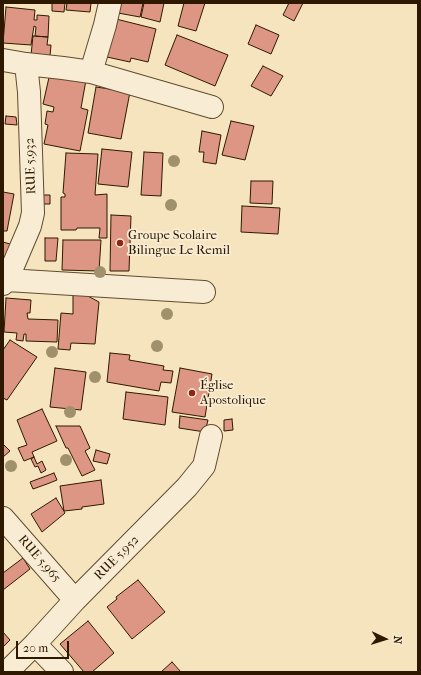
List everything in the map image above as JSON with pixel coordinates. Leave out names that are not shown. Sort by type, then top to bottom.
[{"type":"street","points":[[91,72],[110,3]]},
{"type":"street","points":[[3,60],[91,72],[212,107]]},
{"type":"street","name":"RUE 5.932","points":[[5,282],[30,226],[33,213],[29,92],[26,64]]},
{"type":"street","points":[[5,282],[204,292]]},
{"type":"street","name":"RUE 5.952","points":[[7,672],[75,600],[187,487],[204,466],[211,436]]},
{"type":"street","name":"RUE 5.965","points":[[3,518],[75,600]]},
{"type":"street","points":[[35,644],[62,672]]},
{"type":"building","points":[[52,3],[65,3],[64,12],[52,11]]},
{"type":"building","points":[[67,3],[91,3],[90,12],[66,10]]},
{"type":"building","points":[[120,3],[143,3],[140,17],[118,13]]},
{"type":"building","points":[[144,3],[164,3],[160,22],[141,17]]},
{"type":"building","points":[[184,3],[205,3],[196,31],[178,26]]},
{"type":"building","points":[[289,3],[303,3],[294,21],[283,15]]},
{"type":"building","points":[[6,7],[35,10],[34,20],[37,20],[37,15],[49,16],[48,37],[35,36],[36,27],[34,26],[31,45],[3,43]]},
{"type":"building","points":[[116,19],[156,29],[148,62],[131,58],[130,62],[107,57]]},
{"type":"building","points":[[256,25],[279,35],[271,54],[248,44]]},
{"type":"building","points":[[177,35],[228,55],[215,86],[165,65]]},
{"type":"building","points":[[33,36],[48,37],[47,45],[51,45],[50,56],[31,55]]},
{"type":"building","points":[[263,66],[283,76],[271,96],[251,86]]},
{"type":"building","points":[[50,73],[86,80],[81,108],[88,110],[80,151],[44,144],[48,125],[45,124],[47,111],[53,112],[54,107],[43,104]]},
{"type":"building","points":[[96,87],[130,92],[121,139],[88,133]]},
{"type":"building","points":[[6,116],[16,117],[17,125],[5,124]]},
{"type":"building","points":[[231,121],[254,126],[245,160],[222,155]]},
{"type":"building","points":[[202,131],[221,135],[216,164],[203,162],[204,152],[199,152]]},
{"type":"building","points":[[102,149],[132,152],[128,187],[98,184]]},
{"type":"building","points":[[144,152],[163,153],[161,196],[141,195]]},
{"type":"building","points":[[66,153],[98,154],[95,195],[107,194],[107,238],[99,238],[100,228],[61,230],[61,197],[65,197],[65,194],[63,193]]},
{"type":"building","points":[[251,181],[273,181],[272,204],[250,203]]},
{"type":"building","points":[[3,192],[14,194],[7,231],[3,231]]},
{"type":"building","points":[[40,195],[50,195],[50,204],[40,204]]},
{"type":"building","points":[[242,206],[280,208],[278,234],[241,232]]},
{"type":"building","name":"Groupe Scolaire Bilingue Le Remil","points":[[111,215],[131,216],[129,271],[110,271]]},
{"type":"building","points":[[45,238],[58,238],[56,261],[45,261]]},
{"type":"building","points":[[63,240],[101,240],[99,271],[62,270]]},
{"type":"building","points":[[3,242],[10,244],[7,259],[3,259]]},
{"type":"building","points":[[73,294],[86,295],[99,302],[95,344],[71,343],[70,350],[58,349],[61,313],[73,314]]},
{"type":"building","points":[[6,298],[31,300],[30,313],[27,313],[28,319],[58,320],[57,342],[26,341],[26,334],[24,334],[23,341],[16,340],[17,333],[4,332]]},
{"type":"building","points":[[10,340],[37,357],[7,400],[3,398],[3,350]]},
{"type":"building","points":[[110,353],[130,355],[129,360],[164,366],[163,370],[173,371],[171,383],[161,382],[159,391],[107,382]]},
{"type":"building","points":[[55,368],[86,372],[81,410],[50,407]]},
{"type":"building","name":"Église Apostolique","points":[[180,368],[212,374],[205,417],[172,412]]},
{"type":"building","points":[[126,392],[168,397],[165,425],[123,419]]},
{"type":"building","points":[[42,409],[57,441],[32,452],[34,457],[24,461],[18,448],[27,445],[17,420]]},
{"type":"building","points":[[180,416],[208,420],[205,432],[179,428]]},
{"type":"building","points":[[232,419],[233,430],[224,431],[224,420]]},
{"type":"building","points":[[56,426],[80,426],[90,448],[85,451],[95,470],[82,476],[68,448],[66,448]]},
{"type":"building","points":[[3,444],[10,451],[3,457]]},
{"type":"building","points":[[96,450],[110,454],[107,464],[93,461]]},
{"type":"building","points":[[34,457],[37,464],[42,461],[46,470],[41,473],[38,466],[35,467],[31,459]]},
{"type":"building","points":[[54,473],[57,480],[33,489],[30,482]]},
{"type":"building","points":[[101,480],[104,504],[64,511],[60,486]]},
{"type":"building","points":[[56,498],[65,513],[42,532],[31,514]]},
{"type":"building","points":[[23,558],[30,569],[3,590],[3,573]]},
{"type":"building","points":[[138,580],[165,612],[132,639],[107,607],[117,599],[116,597]]},
{"type":"building","points":[[88,621],[114,653],[92,672],[84,672],[60,644]]},
{"type":"building","points":[[3,632],[10,640],[3,647]]},
{"type":"building","points":[[172,662],[181,672],[161,672]]},
{"type":"place","name":"Groupe Scolaire Bilingue Le Remil","points":[[120,243]]},
{"type":"place","name":"Église Apostolique","points":[[192,393]]}]
